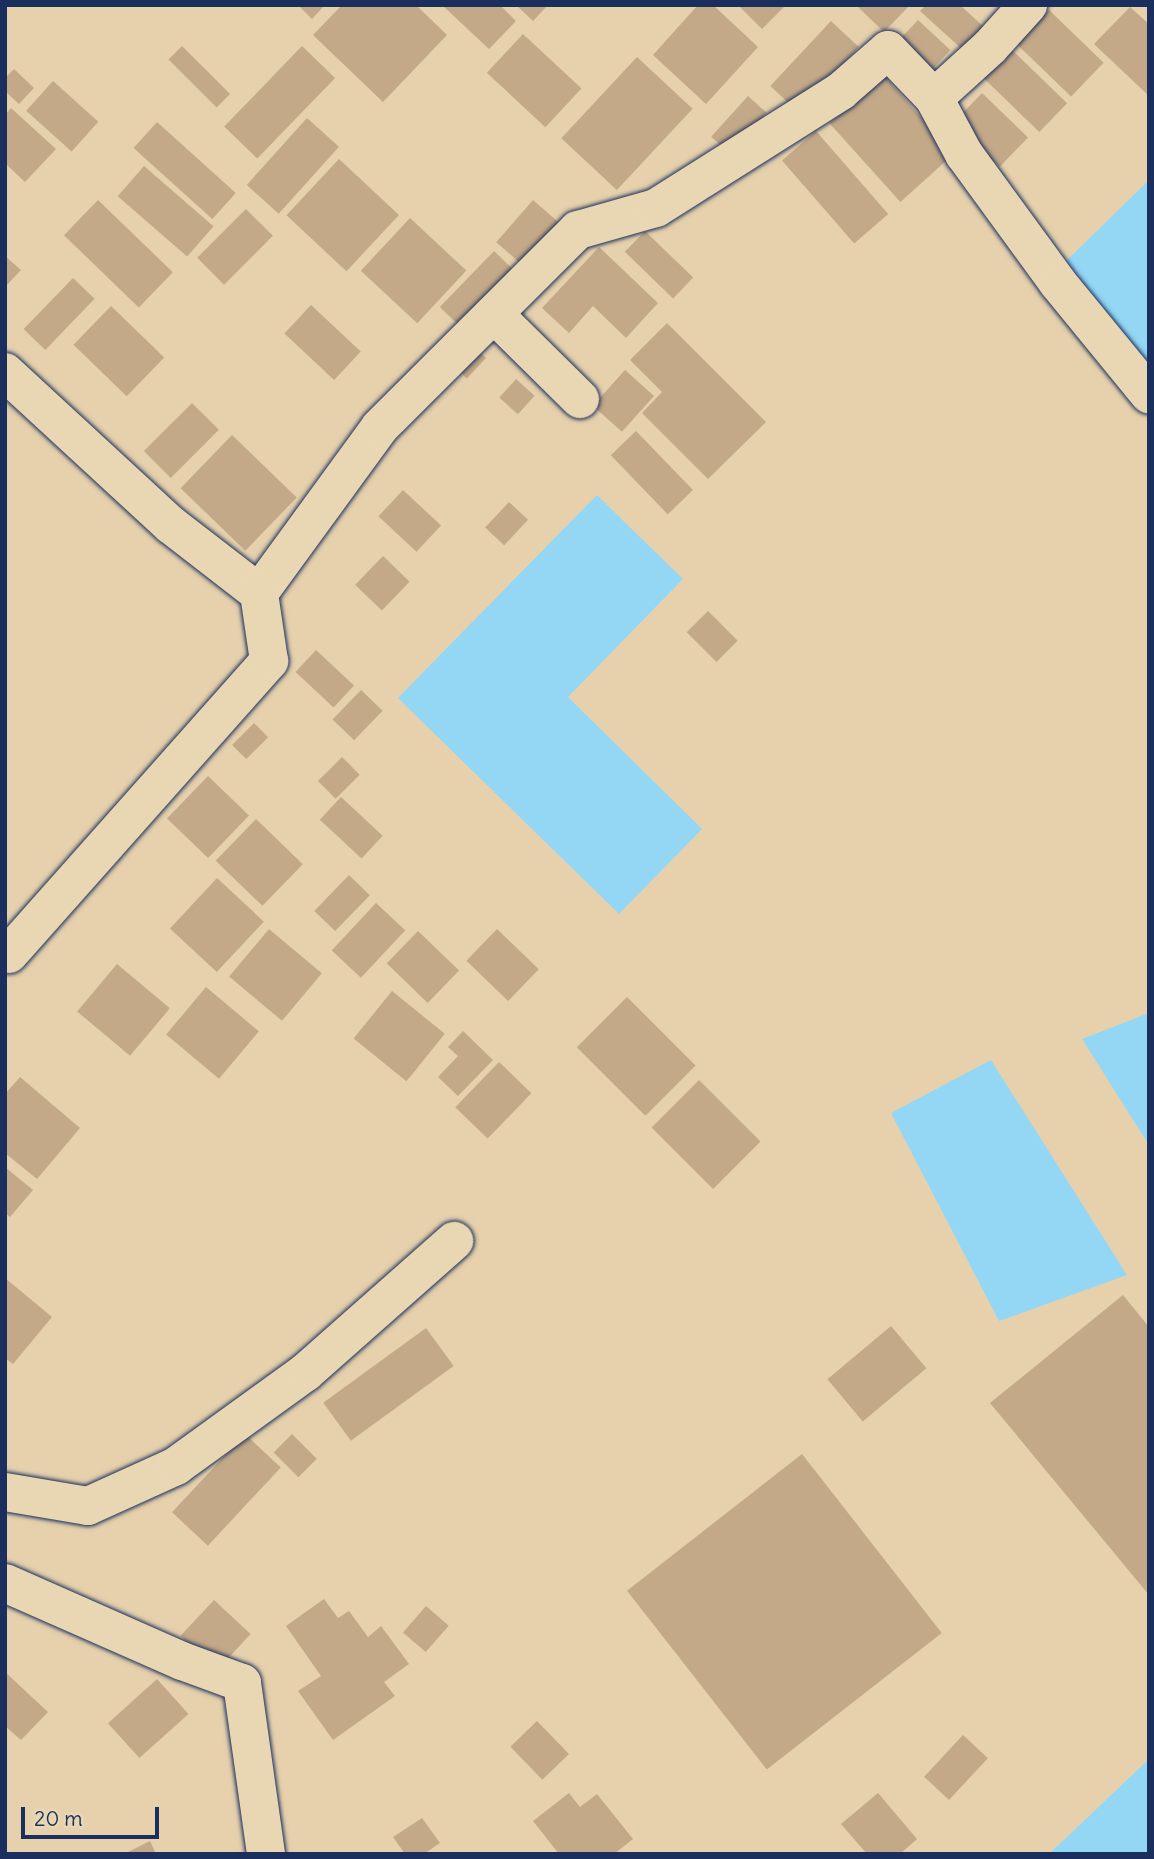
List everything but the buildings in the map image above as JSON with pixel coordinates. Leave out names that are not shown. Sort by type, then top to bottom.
[{"type":"street","points":[[934,98],[990,47],[1028,5]]},
{"type":"street","points":[[259,593],[380,427],[578,230],[656,208],[820,105],[888,50],[934,98],[964,154],[1058,283],[1149,394]]},
{"type":"street","points":[[494,314],[580,399]]},
{"type":"street","points":[[5,372],[172,525],[259,593],[269,661],[9,954]]},
{"type":"street","points":[[5,1492],[88,1506],[176,1466],[306,1372],[454,1241]]},
{"type":"street","points":[[5,1583],[182,1661],[242,1683],[266,1854]]},
{"type":"water","points":[[1149,180],[1149,374],[1059,268]]},
{"type":"water","points":[[597,495],[683,579],[568,697],[702,829],[619,914],[398,698]]},
{"type":"water","points":[[1149,1013],[1149,1145],[1082,1039]]},
{"type":"water","points":[[991,1060],[1127,1275],[999,1321],[891,1113]]},
{"type":"water","points":[[1149,1759],[1149,1854],[1049,1854]]}]
